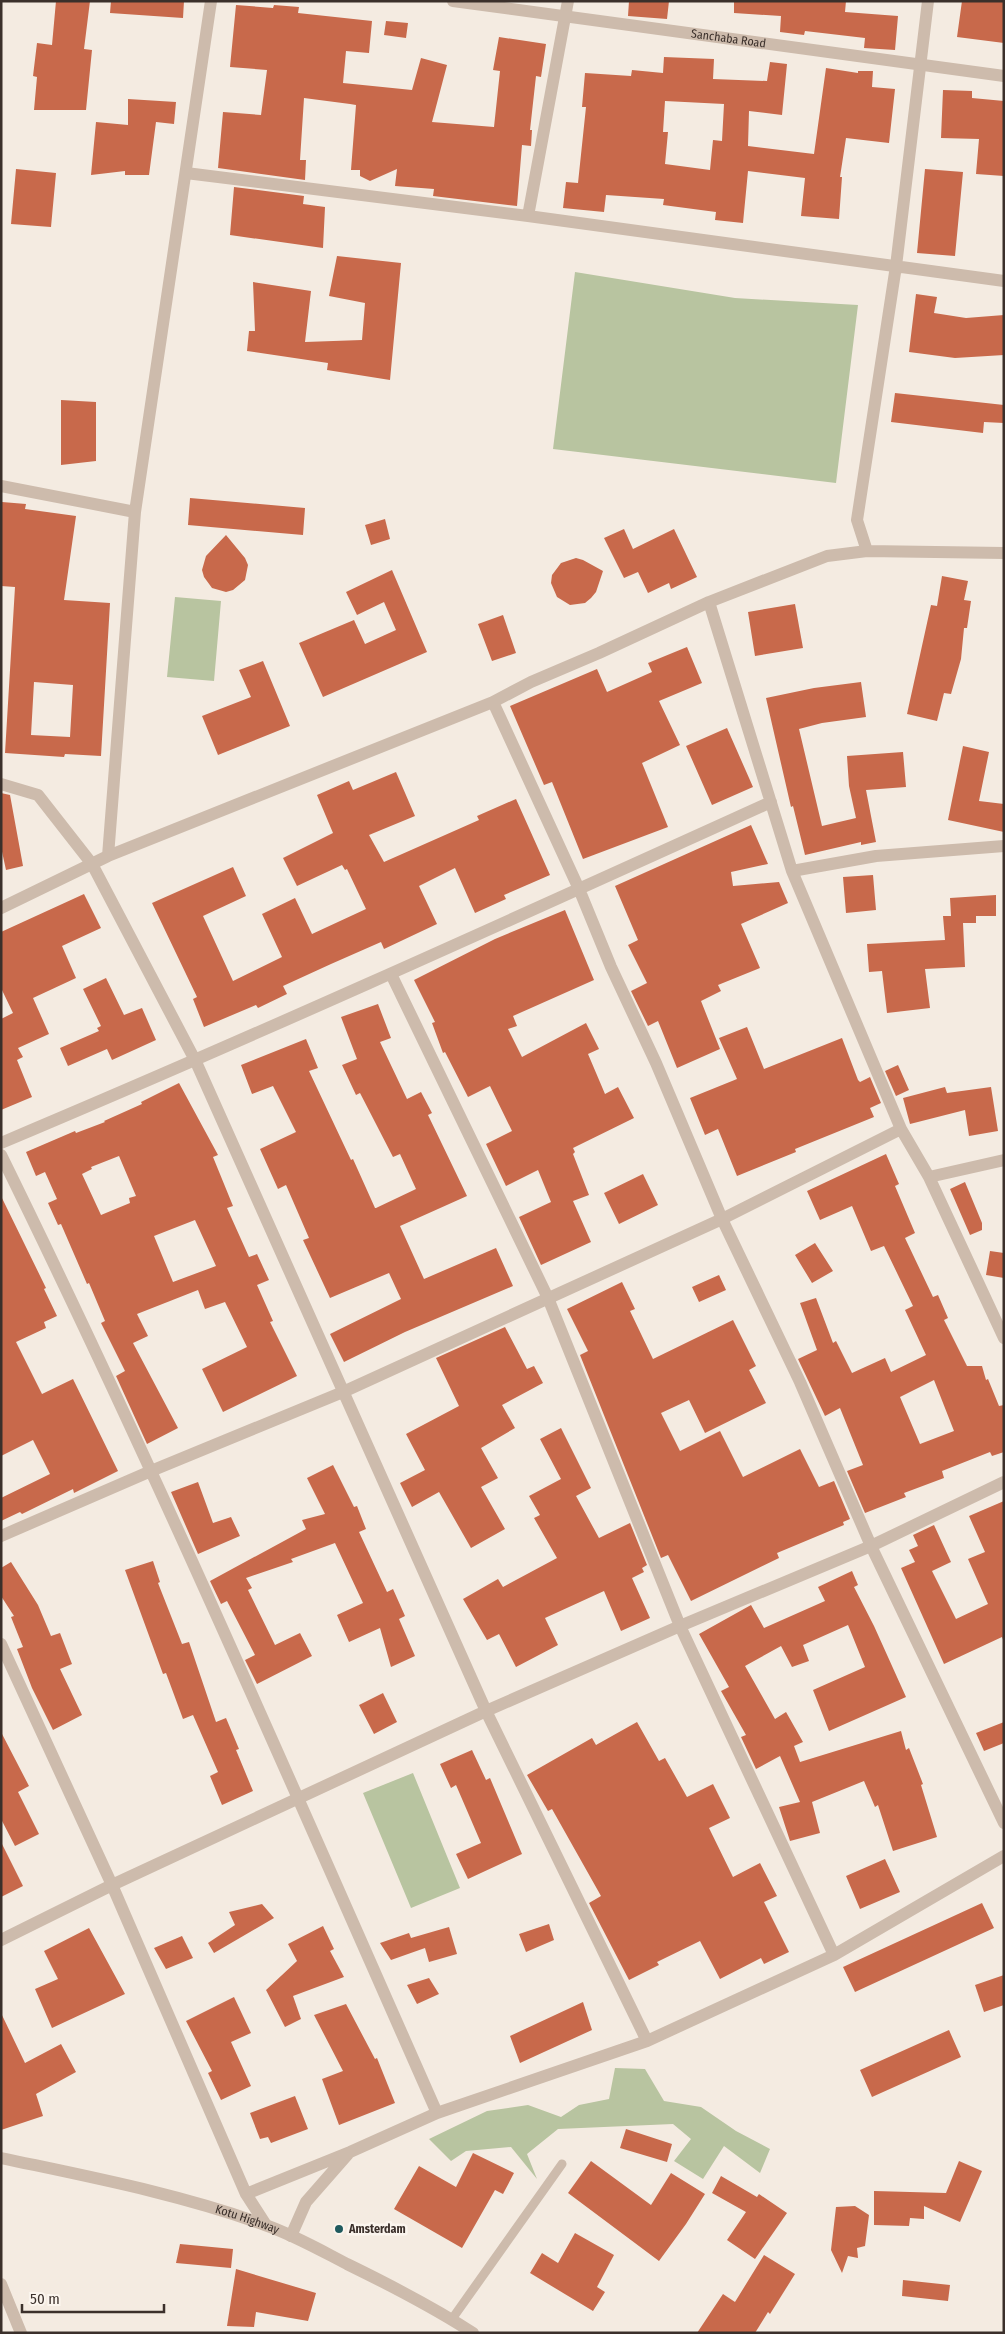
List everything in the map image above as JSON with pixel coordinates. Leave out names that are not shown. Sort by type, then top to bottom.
[{"type":"street","points":[[108,856],[135,512],[211,1]]},
{"type":"street","name":"Sanchaba Road","points":[[453,1],[1004,76]]},
{"type":"street","points":[[528,216],[568,1]]},
{"type":"street","points":[[867,551],[857,520],[896,266],[928,1]]},
{"type":"street","points":[[186,173],[528,216],[1004,281]]},
{"type":"street","points":[[1,486],[135,512]]},
{"type":"street","points":[[1,908],[108,856],[493,702],[531,682],[709,602],[827,556],[867,551],[1004,553]]},
{"type":"street","points":[[709,602],[792,871],[901,1129],[929,1177],[1004,1338]]},
{"type":"street","points":[[493,702],[579,889],[611,968],[656,1063],[722,1219],[800,1382],[871,1546],[1004,1823]]},
{"type":"street","points":[[1,784],[38,795],[92,864],[196,1062],[486,1711],[647,2041]]},
{"type":"street","points":[[1,1143],[196,1062],[771,802]]},
{"type":"street","points":[[792,871],[876,856],[1004,846]]},
{"type":"street","points":[[391,974],[548,1298],[680,1626],[834,1955]]},
{"type":"street","points":[[1,1536],[151,1471],[343,1392],[722,1219],[901,1129]]},
{"type":"street","points":[[1,1155],[69,1293],[151,1471],[438,2113]]},
{"type":"street","points":[[929,1177],[1004,1160]]},
{"type":"street","points":[[1,1940],[112,1885],[486,1711],[680,1626],[871,1546],[1004,1482]]},
{"type":"street","points":[[1,1644],[112,1885],[246,2194],[266,2225]]},
{"type":"street","points":[[246,2194],[350,2152],[438,2113],[647,2041],[834,1955],[1004,1856]]},
{"type":"street","points":[[291,2236],[306,2202],[350,2152]]},
{"type":"street","name":"Kotu Highway","points":[[1,2158],[121,2184],[211,2207],[266,2225],[452,2318],[473,2333]]},
{"type":"street","points":[[1,2284],[21,2333]]},
{"type":"lane","points":[[452,2318],[562,2164]]},
{"type":"green space","points":[[575,272],[735,298],[858,305],[836,483],[553,449]]},
{"type":"green space","points":[[175,597],[221,601],[214,681],[167,677]]},
{"type":"green space","points":[[413,1773],[460,1888],[411,1908],[363,1793]]},
{"type":"green space","points":[[615,2068],[645,2069],[664,2101],[701,2107],[736,2131],[770,2149],[760,2173],[724,2146],[703,2179],[674,2161],[691,2139],[673,2124],[558,2129],[527,2154],[537,2179],[511,2147],[466,2151],[451,2161],[429,2139],[487,2111],[528,2105],[561,2117],[579,2105],[609,2099]]},
{"type":"building","points":[[56,1],[90,1],[84,49],[92,50],[86,110],[34,110],[37,77],[33,76],[37,43],[52,45]]},
{"type":"building","points":[[111,1],[184,1],[183,18],[110,13]]},
{"type":"building","points":[[629,1],[669,1],[667,19],[628,16]]},
{"type":"building","points":[[734,1],[846,1],[845,12],[898,16],[895,50],[864,48],[865,38],[805,31],[804,35],[780,32],[781,16],[734,13]]},
{"type":"building","points":[[962,1],[1004,1],[1004,43],[957,37]]},
{"type":"building","points":[[236,5],[273,8],[274,5],[299,7],[298,13],[372,21],[369,53],[346,51],[343,83],[412,90],[421,58],[447,65],[432,122],[494,127],[500,71],[493,70],[499,37],[546,44],[541,77],[536,76],[530,130],[532,130],[531,146],[522,145],[517,206],[433,196],[434,189],[395,186],[397,169],[370,181],[360,176],[360,170],[351,170],[356,105],[304,98],[300,160],[306,160],[305,180],[218,168],[223,112],[261,115],[267,70],[230,67]]},
{"type":"building","points":[[386,21],[408,23],[406,38],[384,35]]},
{"type":"building","points":[[664,57],[714,59],[713,79],[767,81],[770,62],[787,64],[782,115],[749,111],[748,146],[814,154],[826,68],[858,73],[858,71],[873,71],[872,87],[895,89],[889,143],[846,138],[840,177],[842,177],[839,219],[801,216],[805,178],[748,171],[743,223],[715,220],[716,212],[663,205],[664,199],[606,195],[604,212],[563,208],[566,182],[578,183],[586,107],[582,107],[585,73],[631,76],[632,70],[663,73]],"holes":[[[665,101],[724,104],[722,141],[713,140],[710,170],[665,164],[668,132],[663,132]]]},
{"type":"building","points":[[943,90],[972,91],[972,98],[1004,101],[1004,176],[976,174],[979,139],[941,138]]},
{"type":"building","points":[[128,99],[176,102],[174,124],[156,122],[149,175],[125,175],[125,171],[91,175],[96,122],[128,125]]},
{"type":"building","points":[[16,169],[56,173],[51,227],[11,224]]},
{"type":"building","points":[[925,169],[963,172],[955,256],[917,253]]},
{"type":"building","points":[[234,187],[304,196],[303,204],[325,207],[323,248],[230,235]]},
{"type":"building","points":[[337,256],[401,263],[390,380],[327,370],[328,363],[247,351],[249,331],[255,331],[253,282],[311,291],[305,342],[362,340],[365,303],[329,296]]},
{"type":"building","points":[[916,294],[937,297],[934,313],[966,318],[1004,315],[1004,355],[955,358],[909,352]]},
{"type":"building","points":[[895,393],[1004,405],[1004,423],[984,422],[983,433],[891,422]]},
{"type":"building","points":[[61,400],[96,402],[96,461],[61,465]]},
{"type":"building","points":[[190,498],[305,508],[303,535],[188,525]]},
{"type":"building","points":[[2,502],[26,504],[25,509],[76,516],[64,600],[110,603],[101,756],[65,754],[64,757],[5,753],[15,587],[1,586]],"holes":[[[34,682],[73,685],[70,737],[31,735]]]},
{"type":"building","points":[[385,519],[390,539],[371,545],[365,525]]},
{"type":"building","points":[[624,529],[633,549],[674,529],[697,577],[671,589],[669,583],[648,593],[638,572],[624,578],[604,538]]},
{"type":"building","points":[[226,535],[245,558],[248,565],[245,580],[233,590],[226,592],[212,588],[204,577],[202,570],[206,556]]},
{"type":"building","points":[[576,558],[603,571],[596,592],[591,598],[585,603],[570,605],[557,597],[551,583],[552,575],[561,563]]},
{"type":"building","points":[[392,570],[427,652],[323,697],[299,643],[354,620],[365,644],[396,630],[384,602],[357,615],[346,592]]},
{"type":"building","points":[[942,576],[968,581],[964,600],[971,601],[967,628],[964,628],[961,659],[951,694],[944,693],[937,721],[907,714],[931,605],[937,606]]},
{"type":"building","points":[[795,604],[803,648],[755,656],[748,612]]},
{"type":"building","points":[[503,615],[516,653],[492,661],[478,624]]},
{"type":"building","points":[[687,647],[702,683],[659,701],[680,745],[642,763],[668,827],[583,859],[552,782],[544,785],[510,706],[597,669],[607,692],[652,672],[648,663]]},
{"type":"building","points":[[263,661],[290,726],[218,755],[202,716],[251,697],[239,670]]},
{"type":"building","points":[[861,682],[866,717],[822,723],[799,729],[822,826],[856,818],[849,786],[847,756],[903,752],[906,787],[866,790],[876,842],[861,845],[861,842],[805,855],[793,806],[791,807],[766,698],[814,688]]},
{"type":"building","points":[[727,728],[753,787],[712,805],[686,746]]},
{"type":"building","points":[[963,746],[989,752],[979,801],[1004,804],[1004,832],[948,820]]},
{"type":"building","points":[[396,772],[415,816],[369,835],[384,862],[479,820],[477,816],[516,799],[550,875],[504,895],[506,899],[475,913],[455,868],[419,886],[437,924],[384,949],[381,942],[331,964],[283,986],[287,994],[258,1008],[256,1005],[204,1027],[193,999],[197,997],[152,903],[233,867],[246,896],[203,916],[233,981],[282,957],[262,914],[295,898],[312,934],[366,909],[347,869],[345,870],[342,865],[297,886],[283,858],[333,833],[317,795],[349,781],[353,790]]},
{"type":"building","points":[[1,793],[10,795],[23,866],[6,870],[1,847]]},
{"type":"building","points":[[751,825],[768,864],[731,872],[733,886],[779,882],[788,903],[741,924],[760,968],[718,985],[721,991],[701,1001],[720,1049],[677,1068],[658,1021],[648,1026],[631,991],[647,983],[628,945],[638,940],[615,886]]},
{"type":"building","points":[[873,875],[876,910],[846,913],[843,877]]},
{"type":"building","points":[[84,894],[101,928],[62,946],[76,978],[33,998],[49,1034],[18,1048],[23,1057],[17,1060],[32,1097],[1,1110],[1,1019],[13,1013],[1,988],[1,932]]},
{"type":"building","points":[[996,895],[996,916],[976,916],[976,923],[963,923],[965,967],[925,969],[930,1008],[887,1013],[882,971],[869,972],[867,944],[945,940],[943,916],[951,916],[950,898]]},
{"type":"building","points":[[565,910],[594,980],[513,1016],[517,1026],[508,1029],[522,1057],[586,1023],[599,1049],[588,1054],[605,1094],[618,1087],[634,1118],[573,1148],[575,1152],[573,1154],[589,1195],[573,1201],[591,1242],[541,1265],[519,1217],[551,1202],[538,1170],[506,1186],[486,1144],[512,1131],[490,1086],[468,1097],[445,1052],[443,1053],[432,1023],[435,1022],[414,980],[495,939]]},
{"type":"building","points":[[106,978],[124,1015],[142,1008],[156,1040],[112,1060],[107,1049],[68,1066],[60,1048],[99,1031],[97,1028],[101,1026],[83,989]]},
{"type":"building","points":[[378,1004],[391,1038],[380,1042],[407,1099],[421,1092],[432,1113],[428,1115],[467,1196],[400,1226],[424,1279],[496,1248],[513,1286],[405,1332],[344,1362],[330,1334],[401,1299],[389,1273],[330,1298],[303,1240],[309,1238],[286,1185],[278,1189],[260,1149],[296,1132],[273,1086],[252,1094],[241,1065],[306,1039],[318,1068],[309,1071],[376,1208],[416,1189],[400,1154],[393,1157],[360,1093],[356,1095],[342,1065],[357,1059],[341,1017]]},
{"type":"building","points":[[747,1027],[764,1069],[842,1038],[858,1080],[860,1082],[870,1077],[881,1103],[870,1108],[874,1117],[795,1149],[796,1152],[737,1176],[718,1129],[705,1135],[690,1098],[737,1079],[719,1038]]},
{"type":"building","points":[[898,1065],[909,1090],[896,1096],[885,1071]]},
{"type":"building","points":[[179,1083],[218,1155],[213,1157],[233,1206],[227,1208],[249,1257],[257,1254],[269,1280],[257,1285],[273,1321],[270,1322],[297,1376],[223,1412],[202,1369],[247,1347],[225,1302],[205,1309],[198,1290],[137,1314],[148,1336],[133,1343],[178,1428],[147,1444],[116,1376],[125,1371],[101,1323],[105,1321],[61,1224],[58,1225],[48,1203],[57,1199],[45,1172],[36,1176],[26,1152],[75,1131],[76,1133],[105,1122],[142,1104],[141,1102]],"holes":[[[119,1156],[136,1196],[129,1198],[130,1203],[101,1215],[82,1174],[92,1169],[91,1167]],[[195,1220],[216,1266],[173,1282],[154,1236]]]},
{"type":"building","points":[[945,1087],[947,1093],[991,1087],[998,1131],[969,1136],[965,1110],[910,1124],[903,1098]]},
{"type":"building","points":[[886,1154],[899,1184],[895,1186],[915,1233],[905,1238],[933,1297],[938,1295],[948,1318],[944,1320],[967,1366],[982,1366],[986,1380],[988,1379],[999,1406],[1004,1405],[1004,1452],[992,1456],[990,1452],[942,1471],[944,1478],[904,1493],[906,1497],[865,1513],[847,1471],[863,1465],[840,1408],[825,1416],[798,1359],[817,1350],[800,1303],[816,1298],[833,1343],[836,1341],[852,1373],[885,1358],[891,1372],[926,1355],[905,1310],[913,1306],[884,1246],[871,1251],[852,1206],[820,1220],[807,1191]],"holes":[[[934,1380],[954,1431],[920,1444],[900,1397]]]},
{"type":"building","points":[[643,1174],[658,1205],[619,1224],[604,1193]]},
{"type":"building","points":[[965,1182],[982,1223],[982,1230],[970,1235],[950,1189]]},
{"type":"building","points":[[1,1196],[46,1288],[44,1289],[57,1316],[44,1322],[46,1328],[16,1342],[42,1394],[73,1379],[118,1471],[74,1493],[73,1489],[22,1514],[20,1512],[1,1521],[1,1498],[50,1474],[33,1440],[1,1456]]},
{"type":"building","points":[[815,1243],[833,1271],[812,1283],[795,1255]]},
{"type":"building","points":[[990,1251],[1004,1253],[1004,1278],[986,1275]]},
{"type":"building","points":[[719,1275],[726,1290],[699,1302],[692,1287]]},
{"type":"building","points":[[622,1282],[635,1309],[630,1311],[653,1359],[733,1320],[756,1366],[749,1370],[766,1403],[705,1433],[689,1400],[661,1413],[680,1451],[720,1431],[743,1477],[800,1449],[819,1487],[834,1481],[850,1519],[843,1522],[844,1525],[777,1553],[779,1558],[691,1601],[668,1555],[661,1558],[580,1355],[588,1351],[567,1309]]},
{"type":"building","points":[[505,1327],[527,1369],[534,1366],[543,1383],[502,1405],[515,1428],[481,1448],[498,1478],[481,1487],[505,1529],[471,1548],[439,1492],[412,1507],[400,1483],[425,1470],[406,1434],[459,1406],[436,1358]]},
{"type":"building","points":[[561,1428],[591,1488],[576,1496],[599,1538],[630,1523],[647,1565],[642,1568],[644,1572],[632,1578],[650,1618],[621,1631],[604,1591],[545,1618],[558,1645],[516,1667],[499,1634],[487,1640],[463,1599],[498,1579],[503,1587],[557,1558],[534,1518],[540,1515],[529,1496],[561,1479],[540,1439]]},
{"type":"building","points":[[333,1465],[354,1507],[357,1506],[366,1529],[359,1532],[387,1592],[393,1589],[405,1616],[399,1619],[415,1656],[391,1667],[380,1628],[349,1642],[337,1615],[363,1603],[335,1543],[291,1559],[293,1562],[246,1578],[252,1588],[248,1590],[275,1645],[300,1633],[312,1656],[257,1684],[245,1660],[255,1655],[227,1601],[221,1604],[210,1581],[306,1529],[302,1520],[325,1514],[307,1478]]},
{"type":"building","points":[[198,1482],[213,1523],[231,1517],[240,1536],[198,1554],[171,1492]]},
{"type":"building","points":[[1004,1501],[1004,1642],[1002,1637],[944,1664],[901,1568],[915,1562],[909,1550],[918,1546],[913,1535],[934,1525],[951,1562],[932,1571],[956,1619],[988,1604],[968,1559],[985,1552],[969,1516]]},
{"type":"building","points":[[153,1561],[160,1582],[158,1583],[182,1644],[189,1642],[216,1722],[226,1718],[239,1749],[236,1750],[253,1791],[222,1805],[210,1776],[218,1772],[193,1715],[183,1719],[166,1673],[163,1674],[125,1570]]},
{"type":"building","points":[[11,1562],[38,1605],[51,1636],[60,1633],[72,1664],[60,1669],[82,1715],[53,1730],[32,1688],[17,1649],[23,1647],[11,1617],[14,1616],[1,1596],[1,1568]]},
{"type":"building","points":[[852,1571],[858,1585],[854,1587],[906,1697],[829,1731],[813,1690],[865,1667],[848,1625],[803,1645],[809,1661],[792,1667],[781,1646],[745,1666],[775,1719],[786,1712],[803,1742],[794,1746],[800,1762],[901,1731],[906,1750],[909,1748],[923,1784],[921,1785],[937,1837],[893,1851],[878,1805],[875,1807],[864,1781],[812,1802],[820,1833],[790,1841],[779,1807],[800,1802],[780,1756],[756,1769],[741,1737],[746,1735],[721,1691],[729,1687],[699,1634],[751,1605],[764,1628],[825,1601],[818,1587]]},
{"type":"building","points":[[383,1693],[397,1722],[374,1734],[359,1705]]},
{"type":"building","points":[[637,1722],[659,1761],[665,1758],[687,1797],[713,1784],[730,1818],[709,1828],[733,1877],[760,1863],[777,1896],[764,1902],[789,1952],[764,1964],[761,1958],[720,1979],[700,1941],[657,1962],[659,1965],[629,1980],[589,1903],[601,1896],[552,1809],[548,1811],[527,1775],[592,1738],[596,1745]]},
{"type":"building","points":[[1004,1722],[1004,1743],[984,1751],[976,1733]]},
{"type":"building","points":[[1,1732],[29,1786],[18,1792],[39,1834],[15,1846],[1,1819]]},
{"type":"building","points":[[472,1750],[486,1780],[490,1778],[522,1854],[468,1879],[456,1854],[481,1843],[456,1785],[451,1788],[440,1764]]},
{"type":"building","points":[[1,1842],[23,1886],[1,1897]]},
{"type":"building","points":[[885,1859],[900,1892],[860,1909],[846,1876]]},
{"type":"building","points":[[982,1903],[994,1928],[855,1992],[843,1967]]},
{"type":"building","points":[[262,1904],[274,1918],[214,1953],[208,1943],[235,1925],[229,1912]]},
{"type":"building","points":[[549,1924],[554,1940],[526,1952],[519,1934]]},
{"type":"building","points":[[323,1926],[334,1949],[330,1951],[344,1977],[293,1996],[301,2019],[285,2027],[266,1990],[297,1961],[288,1944]]},
{"type":"building","points":[[449,1927],[457,1954],[429,1962],[425,1948],[391,1960],[380,1943],[409,1933],[411,1938]]},
{"type":"building","points":[[89,1928],[125,1994],[52,2028],[35,1989],[58,1979],[44,1951]]},
{"type":"building","points":[[182,1936],[193,1958],[166,1969],[154,1948]]},
{"type":"building","points":[[1004,1975],[1004,2005],[984,2012],[975,1985]]},
{"type":"building","points":[[429,1978],[439,1994],[417,2004],[407,1985]]},
{"type":"building","points":[[234,1997],[251,2033],[231,2042],[251,2086],[221,2100],[208,2073],[212,2071],[186,2021]]},
{"type":"building","points":[[583,2002],[592,2030],[520,2063],[510,2036]]},
{"type":"building","points":[[346,2004],[375,2059],[377,2058],[395,2103],[339,2125],[322,2079],[343,2071],[314,2015]]},
{"type":"building","points":[[1,2013],[25,2063],[61,2044],[76,2072],[36,2094],[43,2116],[1,2130]]},
{"type":"building","points":[[949,2030],[961,2057],[872,2097],[860,2070]]},
{"type":"building","points":[[295,2096],[308,2129],[271,2143],[268,2137],[260,2139],[250,2113]]},
{"type":"building","points":[[626,2129],[672,2144],[667,2162],[620,2148]]},
{"type":"building","points":[[473,2153],[514,2173],[503,2194],[495,2190],[462,2248],[394,2209],[419,2166],[456,2187]]},
{"type":"building","points":[[591,2161],[651,2205],[671,2173],[705,2194],[659,2261],[568,2193]]},
{"type":"building","points":[[959,2161],[982,2171],[960,2222],[924,2206],[924,2219],[910,2218],[909,2226],[874,2225],[874,2191],[946,2193]]},
{"type":"building","points":[[721,2176],[757,2197],[759,2194],[787,2213],[755,2259],[727,2240],[746,2212],[712,2193]]},
{"type":"building","points":[[855,2206],[869,2215],[865,2246],[857,2248],[858,2258],[848,2256],[842,2273],[831,2250],[836,2207]]},
{"type":"building","points":[[575,2233],[614,2255],[597,2287],[605,2292],[593,2311],[530,2273],[542,2253],[558,2263]]},
{"type":"building","points":[[180,2244],[233,2249],[231,2268],[176,2263]]},
{"type":"building","points":[[764,2255],[795,2274],[770,2314],[768,2312],[755,2333],[697,2333],[723,2294],[735,2302]]},
{"type":"building","points":[[236,2269],[316,2293],[308,2321],[256,2312],[254,2327],[227,2326]]},
{"type":"building","points":[[903,2280],[950,2285],[948,2301],[902,2296]]},
{"type":"place","name":"Amsterdam","points":[[339,2229]]}]
